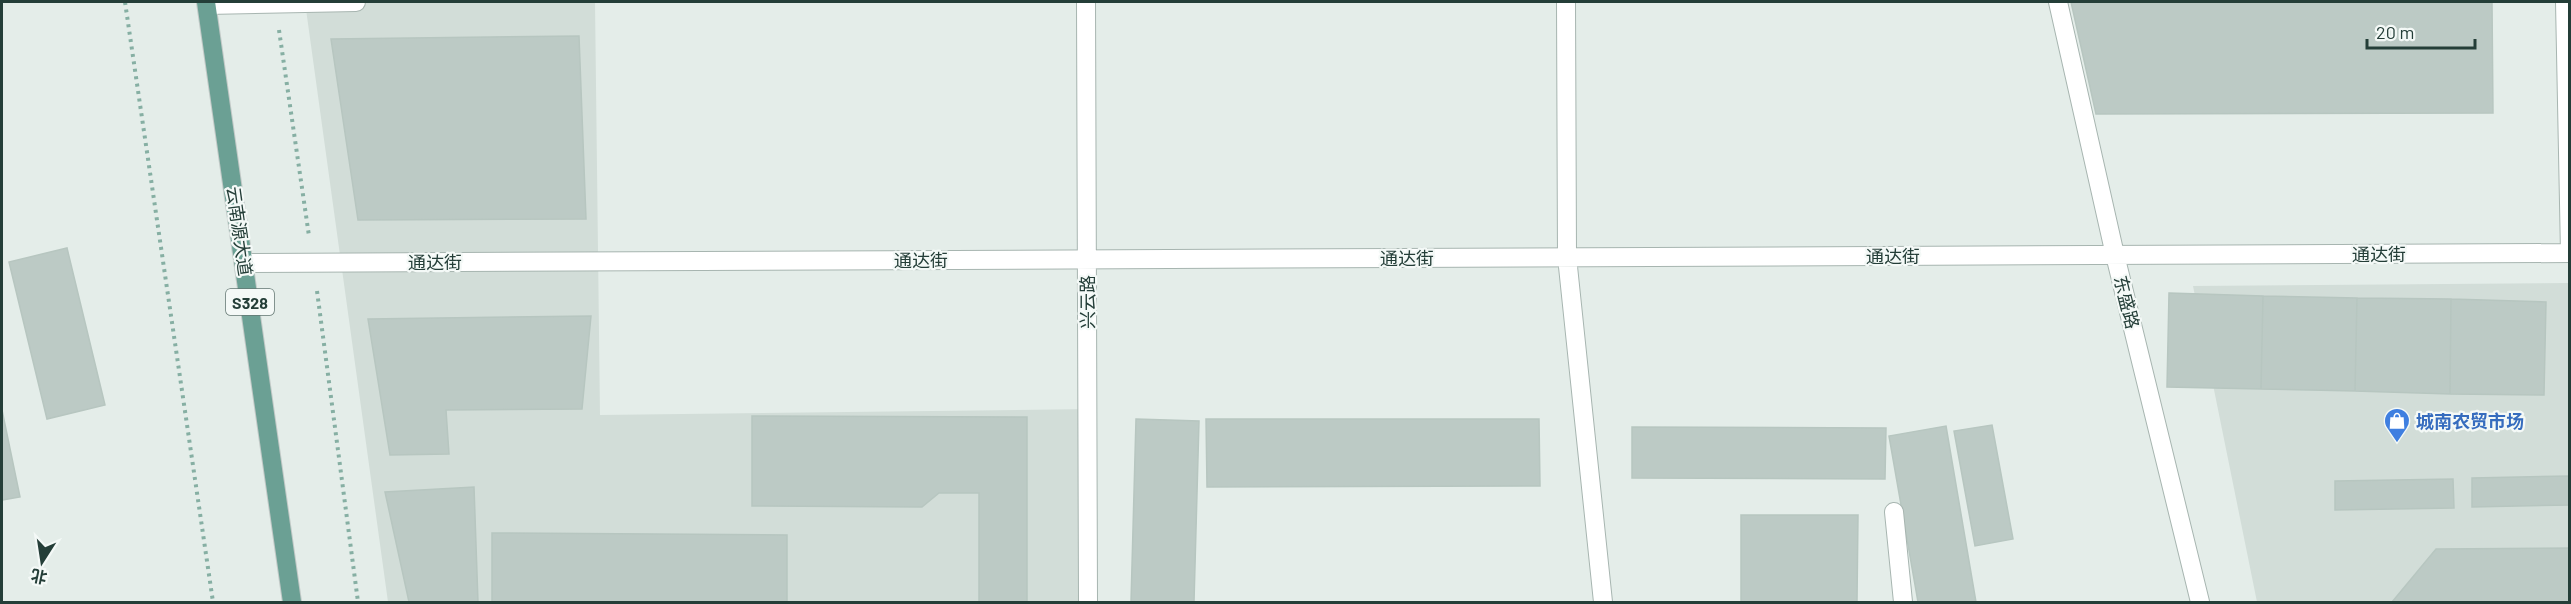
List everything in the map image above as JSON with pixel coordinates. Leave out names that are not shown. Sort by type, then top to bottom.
[{"type":"main road","name":"云南源大道","points":[[207,3],[292,603]]},
{"type":"street","points":[[207,3],[356,2]]},
{"type":"street","name":"兴云路","points":[[1086,2],[1088,603]]},
{"type":"street","points":[[1566,2],[1567,257],[1603,603]]},
{"type":"street","name":"东盛路","points":[[2058,2],[2115,255],[2200,603]]},
{"type":"street","points":[[2565,2],[2570,253]]},
{"type":"street","name":"通达街","points":[[244,262],[2570,253]]},
{"type":"street","points":[[1894,512],[1903,603]]},
{"type":"path","points":[[125,2],[213,603]]},
{"type":"path","points":[[275,4],[313,262],[358,603]]},
{"type":"shaded area","points":[[305,2],[595,2],[600,415],[1093,409],[1094,602],[388,602]]},
{"type":"shaded area","name":"城南农贸市场","points":[[2569,283],[2569,602],[2257,602],[2193,286]]},
{"type":"building","points":[[2071,2],[2492,2],[2493,113],[2096,114]]},
{"type":"building","points":[[579,36],[586,219],[358,220],[331,39]]},
{"type":"building","points":[[67,248],[105,405],[47,419],[9,262]]},
{"type":"building","points":[[2169,293],[2263,296],[2261,389],[2167,387]]},
{"type":"building","points":[[2263,296],[2357,298],[2355,391],[2261,389]]},
{"type":"building","points":[[2357,298],[2451,299],[2450,394],[2355,391]]},
{"type":"building","points":[[2451,299],[2546,302],[2544,395],[2450,394]]},
{"type":"building","points":[[591,316],[582,409],[446,410],[449,454],[390,455],[368,319]]},
{"type":"building","points":[[2,410],[20,497],[2,500]]},
{"type":"building","points":[[752,416],[1027,417],[1027,602],[979,602],[979,493],[939,493],[922,507],[752,506]]},
{"type":"building","points":[[1136,419],[1199,421],[1194,602],[1131,602]]},
{"type":"building","points":[[1206,419],[1539,419],[1540,486],[1207,487]]},
{"type":"building","points":[[1992,425],[2013,539],[1975,546],[1954,431]]},
{"type":"building","points":[[1946,426],[1976,602],[1918,602],[1889,436]]},
{"type":"building","points":[[1632,427],[1886,428],[1885,479],[1632,478]]},
{"type":"building","points":[[2570,476],[2570,505],[2472,507],[2472,478]]},
{"type":"building","points":[[2453,479],[2454,508],[2335,510],[2335,481]]},
{"type":"building","points":[[474,487],[478,602],[409,602],[385,492]]},
{"type":"building","points":[[1741,515],[1858,515],[1857,602],[1741,602]]},
{"type":"building","points":[[492,533],[787,535],[787,602],[492,602]]},
{"type":"building","points":[[2570,548],[2570,602],[2392,602],[2436,549]]},
{"type":"place","name":"城南农贸市场","points":[[2397,444]]}]
